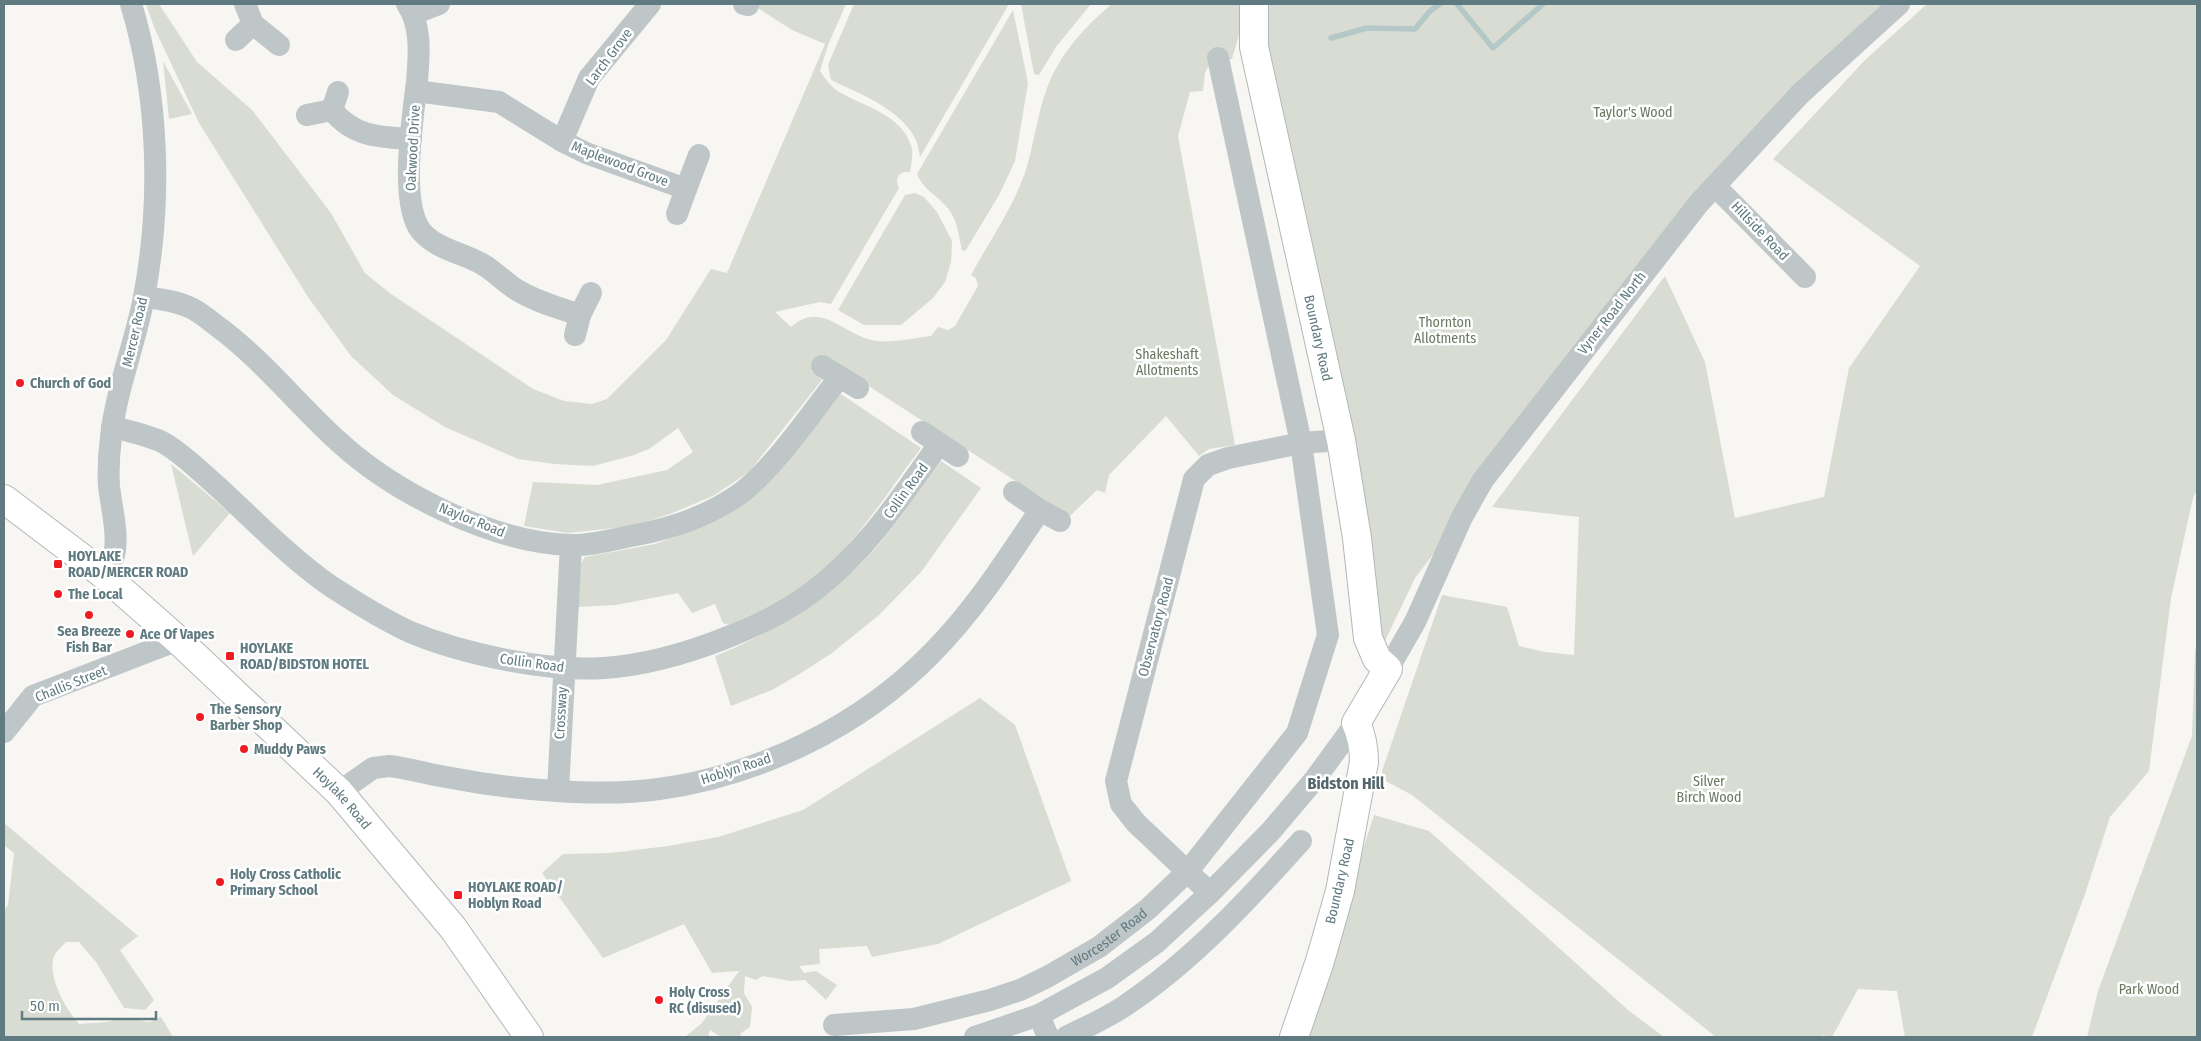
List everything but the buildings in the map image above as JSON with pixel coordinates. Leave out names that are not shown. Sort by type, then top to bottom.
[{"type":"main road","name":"Boundary Road","points":[[1254,4],[1254,47],[1341,440],[1357,538],[1368,638],[1377,659],[1388,669]]},
{"type":"main road","name":"Hoylake Road","points":[[4,499],[103,574],[178,640],[339,792],[453,928],[529,1037]]},
{"type":"main road","points":[[1356,722],[1388,669]]},
{"type":"main road","name":"Boundary Road","points":[[1294,1037],[1320,961],[1340,890],[1364,762],[1364,748],[1361,733],[1356,722]]},
{"type":"street","name":"Mercer Road","points":[[103,574],[113,557],[116,543],[109,486],[112,427],[144,297],[154,197],[154,150],[148,85],[137,23],[131,4]]},
{"type":"street","points":[[410,9],[439,4]]},
{"type":"street","name":"Larch Grove","points":[[562,141],[589,78],[650,4]]},
{"type":"street","name":"Vyner Road North","points":[[1388,669],[1415,622],[1462,517],[1483,480],[1666,244],[1715,186],[1800,94],[1899,4]]},
{"type":"street","name":"Oakwood Drive","points":[[410,9],[419,53],[411,139],[409,189],[412,212],[420,230],[449,251],[487,267],[524,294],[578,325],[591,293]]},
{"type":"street","points":[[236,40],[249,14],[279,45]]},
{"type":"street","points":[[1218,58],[1301,443]]},
{"type":"street","name":"Maplewood Grove","points":[[416,91],[499,102],[562,141],[586,153],[686,189]]},
{"type":"street","points":[[307,115],[335,101],[347,125],[365,134],[411,139]]},
{"type":"street","name":"Maplewood Grove","points":[[677,214],[699,155]]},
{"type":"street","name":"Hillside Road","points":[[1715,186],[1805,277]]},
{"type":"street","name":"Naylor Road","points":[[144,297],[169,300],[194,309],[232,337],[267,369],[339,443],[378,472],[433,505],[466,520],[507,535],[571,545],[616,539],[670,527],[698,518],[719,507],[761,476],[840,377]]},
{"type":"street","name":"Collin Road","points":[[112,427],[142,435],[165,444],[199,469],[296,558],[327,583],[367,609],[411,632],[484,656],[564,668],[603,668],[666,658],[699,649],[768,621],[811,593],[867,541],[888,516],[931,438],[958,456]]},
{"type":"street","name":"Observatory Road","points":[[1210,893],[1136,823],[1121,804],[1116,781],[1194,479],[1208,465],[1228,458],[1301,443],[1341,440]]},
{"type":"street","name":"Worcester Road","points":[[834,1025],[914,1019],[990,1000],[1020,990],[1099,946],[1148,910],[1188,871],[1297,733],[1328,635],[1301,443]]},
{"type":"street","points":[[1014,492],[1060,521]]},
{"type":"street","name":"Hoblyn Road","points":[[339,792],[373,768],[389,766],[501,787],[608,792],[658,790],[709,780],[757,764],[801,746],[842,724],[896,686],[934,652],[982,596],[1040,510]]},
{"type":"street","name":"Crossway","points":[[558,791],[571,545]]},
{"type":"street","name":"Challis Street","points":[[4,732],[33,696],[178,640]]},
{"type":"street","points":[[975,1037],[1039,1015],[1107,978],[1157,942],[1210,893],[1270,830],[1315,779],[1356,722]]},
{"type":"street","points":[[1066,1037],[1126,1005],[1196,950],[1254,894],[1301,841]]},
{"type":"street","points":[[1039,1015],[1048,1037]]},
{"type":"green space","name":"Shakeshaft Allotments","points":[[146,4],[159,4],[197,62],[252,110],[331,213],[365,273],[391,294],[533,389],[564,401],[592,404],[607,399],[666,340],[711,269],[727,273],[825,44],[792,30],[756,7],[757,4],[846,4],[828,45],[820,71],[829,84],[838,91],[891,119],[906,135],[912,148],[910,172],[903,172],[897,178],[899,188],[831,304],[820,302],[775,312],[791,327],[802,319],[823,318],[865,338],[877,341],[897,341],[931,336],[938,327],[948,330],[955,326],[978,286],[976,278],[971,275],[1020,186],[1052,76],[1074,41],[1093,21],[1112,4],[1242,4],[1241,28],[1232,59],[1211,60],[1205,73],[1203,91],[1190,92],[1178,136],[1235,445],[1209,449],[1199,456],[1166,416],[1109,475],[1105,493],[1097,490],[1070,516],[822,356],[811,371],[822,380],[749,472],[713,496],[670,514],[633,526],[568,533],[524,526],[533,482],[597,485],[667,470],[693,452],[678,428],[649,449],[593,466],[555,464],[518,459],[445,427],[393,395],[351,356],[308,297],[199,123],[154,27]]},
{"type":"green space","points":[[854,4],[1009,4],[920,157],[915,138],[899,118],[878,103],[831,80],[828,65]]},
{"type":"green space","points":[[1021,4],[1091,4],[1056,47],[1039,75],[1034,74]]},
{"type":"green space","points":[[1264,4],[1900,4],[1715,186],[1415,578],[1385,641],[1368,638],[1263,52]]},
{"type":"green space","name":"Silver Birch Wood","points":[[1927,4],[2197,4],[2197,490],[2193,498],[2171,598],[2149,771],[2110,817],[2084,897],[2032,1037],[1905,1037],[1897,991],[1858,989],[1832,1037],[1822,1035],[1821,1037],[1716,1037],[1412,795],[1382,779],[1382,771],[1442,595],[1507,607],[1519,646],[1545,652],[1574,655],[1579,517],[1492,507],[1665,276],[1705,362],[1735,518],[1824,497],[1849,368],[1920,266],[1773,159],[1865,60]]},
{"type":"green space","points":[[1013,10],[1028,83],[1015,161],[999,195],[966,250],[962,251],[953,216],[946,206],[922,183],[917,174]]},
{"type":"green space","points":[[163,61],[192,114],[169,119]]},
{"type":"green space","points":[[915,193],[924,197],[937,212],[952,241],[951,262],[945,282],[933,298],[901,325],[864,325],[838,310],[905,195]]},
{"type":"green space","points":[[838,394],[841,394],[921,448],[856,535],[821,572],[783,598],[729,625],[723,623],[715,604],[692,613],[678,593],[616,605],[577,607],[581,563],[585,557],[655,544],[699,528]]},
{"type":"green space","points":[[941,461],[981,488],[921,572],[879,615],[832,653],[772,690],[731,706],[715,656],[782,623],[845,578],[880,543]]},
{"type":"green space","points":[[171,464],[230,513],[193,556]]},
{"type":"green space","name":"Park Wood","points":[[2197,640],[2197,1037],[2087,1037],[2098,991],[2192,736]]},
{"type":"green space","points":[[980,698],[1015,725],[1071,881],[938,944],[872,957],[867,946],[819,949],[820,964],[799,966],[804,973],[816,971],[837,985],[826,1000],[805,980],[790,981],[763,976],[756,980],[745,976],[744,993],[752,1007],[750,1027],[741,1033],[740,1037],[721,1037],[710,1030],[708,1037],[685,1037],[702,1023],[739,971],[712,973],[684,924],[603,958],[542,873],[563,854],[610,853],[668,846],[718,837],[803,810]]},
{"type":"green space","points":[[1374,815],[1429,831],[1628,1010],[1664,1037],[1302,1037]]},
{"type":"green space","points":[[4,823],[138,936],[120,950],[154,1000],[145,1010],[124,1008],[96,962],[79,942],[66,942],[56,952],[53,962],[55,981],[63,1001],[74,1018],[79,1024],[107,1022],[122,1018],[150,1022],[161,1017],[173,1037],[4,1037],[4,910],[8,905],[14,853],[4,845]]},
{"type":"waterway","points":[[1331,38],[1367,28],[1415,29],[1430,11],[1440,4]]},
{"type":"waterway","points":[[1457,4],[1493,48],[1543,4]]},
{"type":"place","name":"Church of God","points":[[20,383]]},
{"type":"place","name":"HOYLAKE ROAD/MERCER ROAD","points":[[58,564]]},
{"type":"place","name":"The Local","points":[[58,594]]},
{"type":"place","name":"Sea Breeze Fish Bar","points":[[89,615]]},
{"type":"place","name":"Ace Of Vapes","points":[[130,634]]},
{"type":"place","name":"HOYLAKE ROAD/BIDSTON HOTEL","points":[[230,656]]},
{"type":"place","name":"The Sensory Barber Shop","points":[[200,717]]},
{"type":"place","name":"Muddy Paws","points":[[244,749]]},
{"type":"place","name":"Holy Cross Catholic Primary School","points":[[220,882]]},
{"type":"place","name":"HOYLAKE ROAD/ Hoblyn Road","points":[[458,895]]},
{"type":"place","name":"Holy Cross RC (disused)","points":[[659,1000]]},
{"type":"district","name":"Bidston Hill","points":[[1346,783]]},
{"type":"park label","name":"Taylor's Wood","points":[[1633,112]]},
{"type":"park label","name":"Thornton Allotments","points":[[1445,330]]}]
